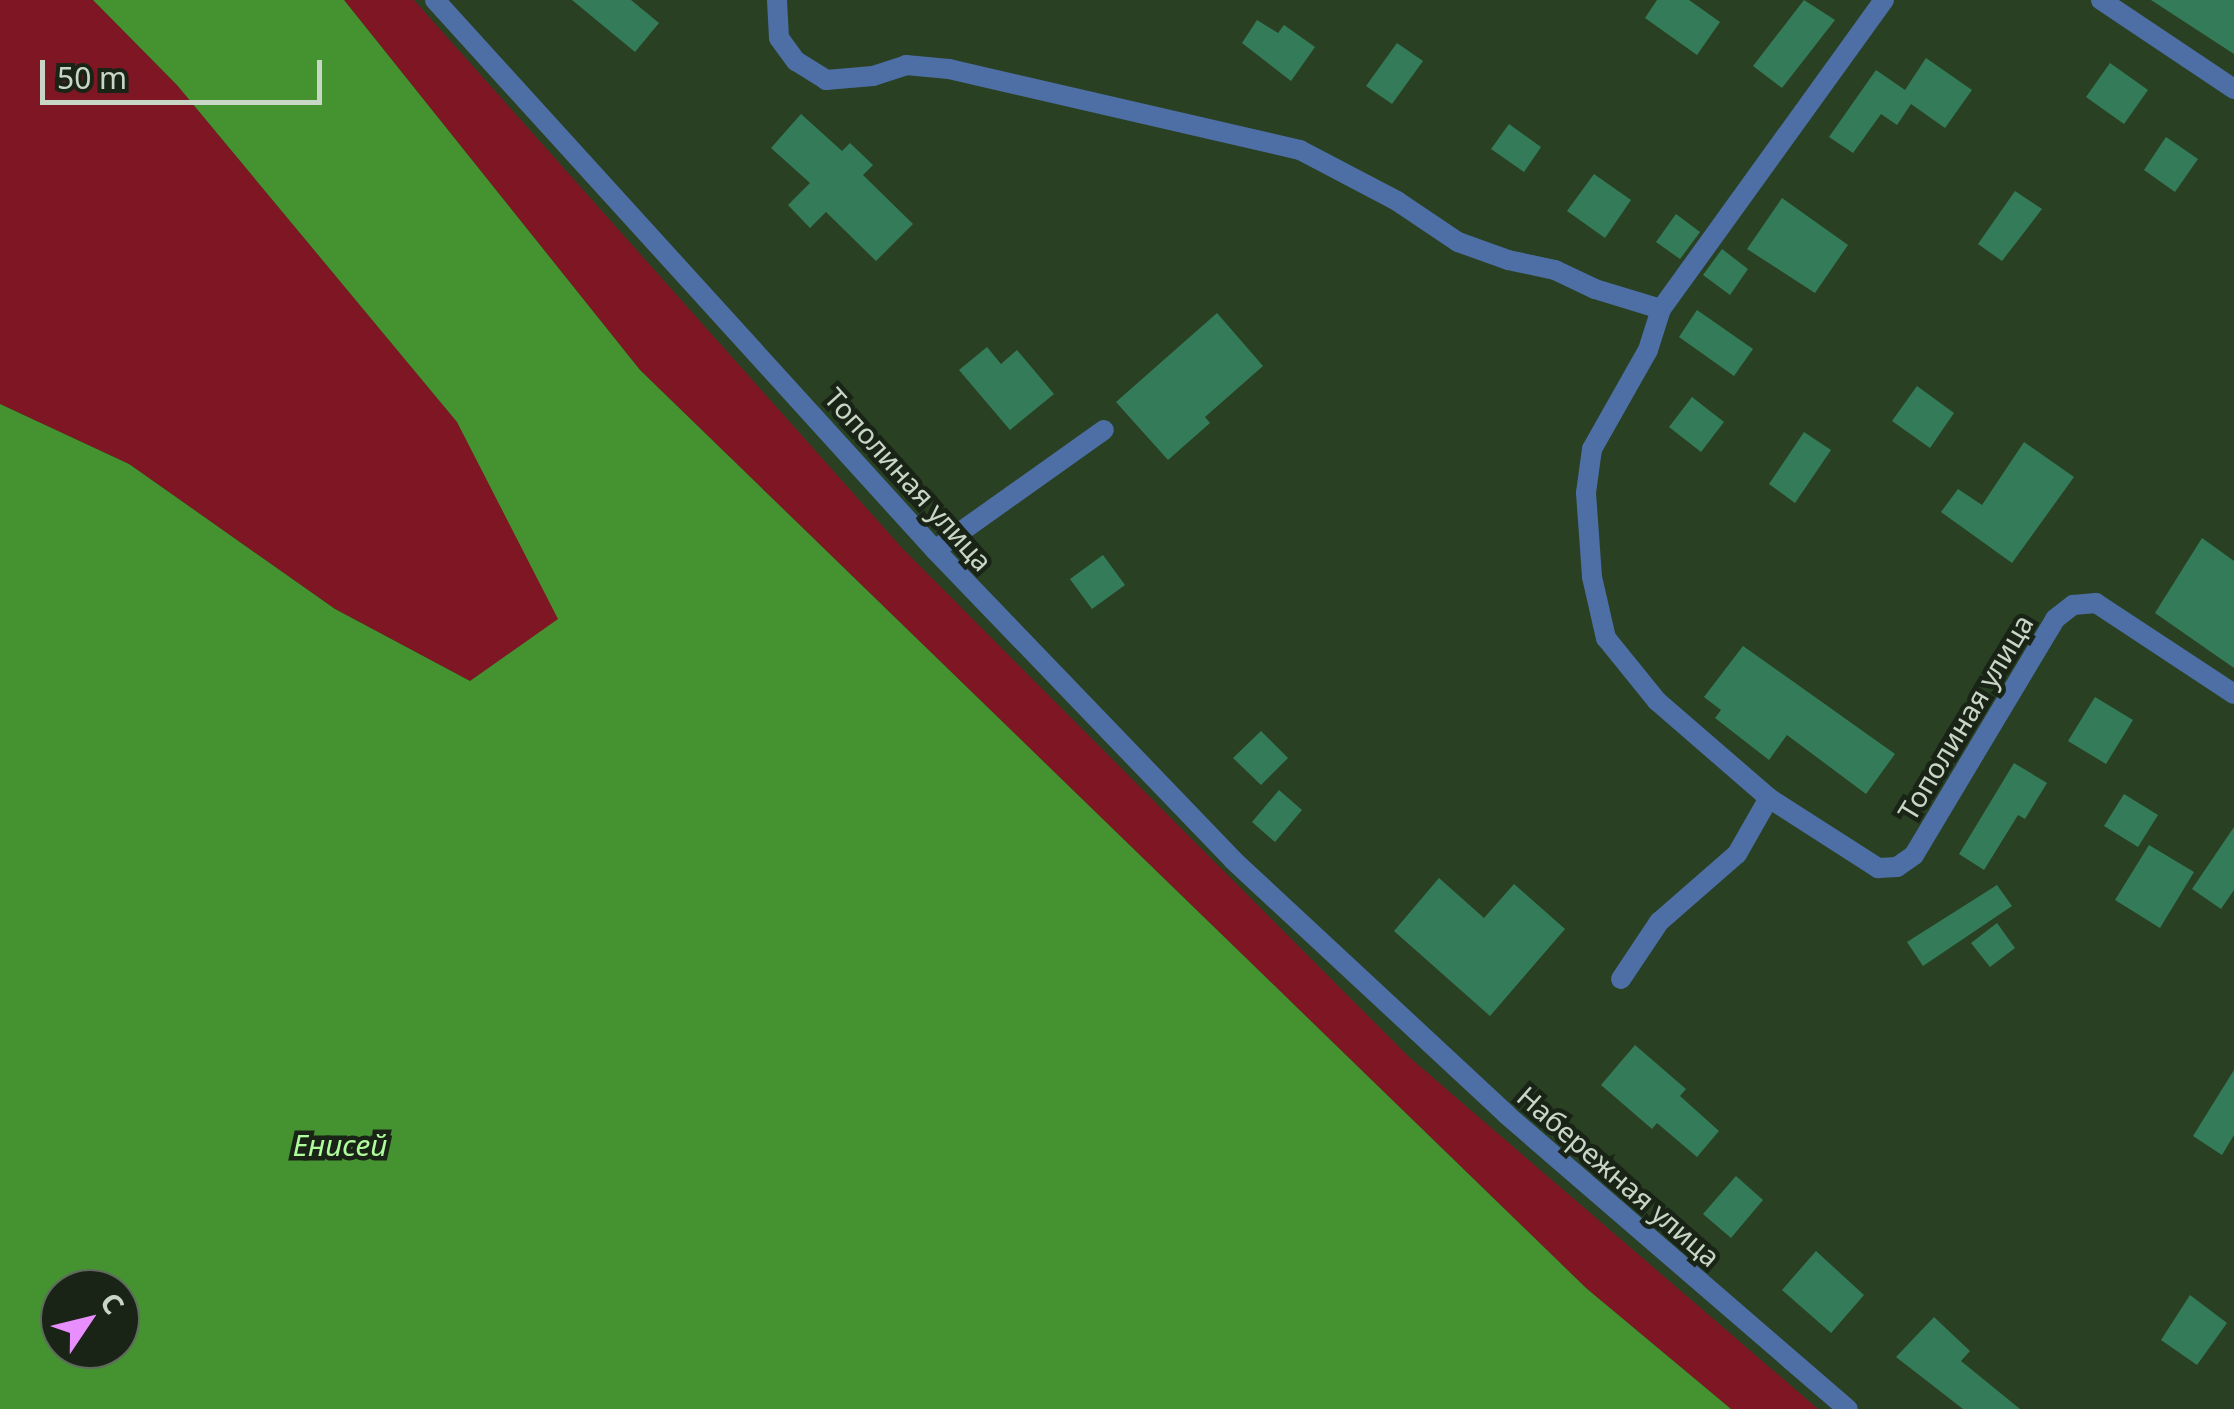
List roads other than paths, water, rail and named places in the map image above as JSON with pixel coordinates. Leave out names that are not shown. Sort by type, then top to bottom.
[{"type":"street","name":"Тополиная улица","points":[[435,0],[934,550],[1233,860],[1358,981]]},
{"type":"street","points":[[777,0],[779,38],[796,61],[826,80],[873,76],[906,65],[950,69],[1300,150],[1397,201],[1458,242],[1508,260],[1556,270],[1595,289],[1661,309]]},
{"type":"street","name":"Тополиная улица","points":[[1884,0],[1661,309],[1648,350],[1592,448],[1586,494],[1592,576],[1606,638],[1657,701],[1769,798],[1878,868],[1914,855],[2054,619],[2073,606],[2096,603],[2234,694]]},
{"type":"street","points":[[2101,0],[2234,89]]},
{"type":"street","points":[[934,550],[1104,430]]},
{"type":"street","points":[[1622,980],[1660,922],[1737,854],[1769,798]]},
{"type":"street","name":"Набережная улица","points":[[1358,981],[1848,1409]]},
{"type":"water","name":"Енисей","points":[[93,0],[344,0],[640,370],[1586,1288],[1731,1409],[0,1409],[0,404],[129,464],[335,609],[470,681],[558,619],[457,422],[177,85]]}]
